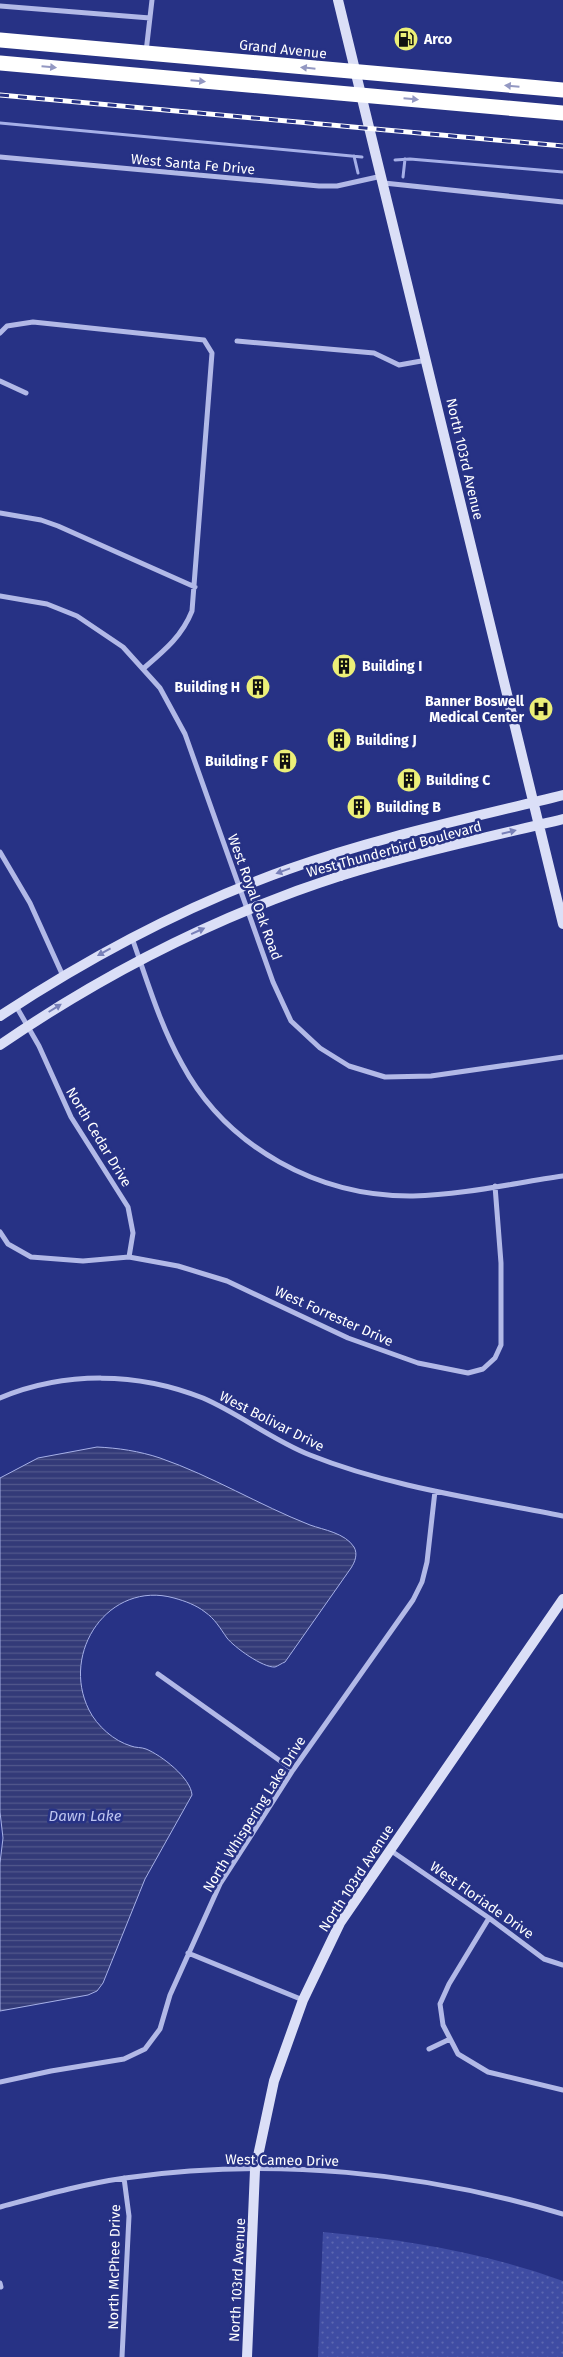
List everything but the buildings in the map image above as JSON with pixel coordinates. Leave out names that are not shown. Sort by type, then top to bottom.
[{"type":"highway","name":"Grand Avenue","points":[[0,40],[563,90]]},
{"type":"highway","points":[[0,63],[563,113]]},
{"type":"street","points":[[146,52],[152,0]]},
{"type":"street","name":"North 103rd Avenue","points":[[338,0],[563,924]]},
{"type":"street","points":[[0,6],[150,18]]},
{"type":"street","name":"West Santa Fe Drive","points":[[0,158],[319,186],[337,186],[383,180],[563,202]]},
{"type":"street","points":[[0,333],[7,326],[33,322],[204,340],[212,353],[192,611],[186,626],[175,642],[144,668]]},
{"type":"street","points":[[237,341],[374,353],[399,365],[427,360]]},
{"type":"street","points":[[0,381],[26,392]]},
{"type":"street","points":[[0,513],[41,520],[58,526],[195,587]]},
{"type":"street","name":"West Royal Oak Road","points":[[0,596],[47,604],[77,616],[115,640],[144,668],[167,698],[182,727],[273,982],[291,1021],[320,1048],[349,1066],[385,1076],[432,1076],[563,1058]]},
{"type":"street","name":"West Thunderbird Boulevard","points":[[0,1016],[63,976],[132,938],[239,888],[334,854],[563,795]]},
{"type":"street","name":"West Thunderbird Boulevard","points":[[0,1045],[72,998],[140,960],[247,910],[341,876],[563,819]]},
{"type":"street","points":[[0,852],[30,903],[63,976]]},
{"type":"street","points":[[334,854],[341,876]]},
{"type":"street","points":[[132,938],[167,1034],[192,1082],[229,1125],[270,1157],[318,1180],[364,1193],[420,1195],[563,1176]]},
{"type":"street","name":"North Cedar Drive","points":[[16,1006],[28,1026],[71,1117],[128,1207],[133,1233],[129,1257]]},
{"type":"street","name":"West Forrester Drive","points":[[0,1232],[8,1244],[31,1257],[83,1261],[129,1257],[178,1266],[227,1281],[365,1344],[418,1363],[468,1373],[482,1369],[495,1358],[500,1345],[502,1280],[495,1186]]},
{"type":"street","name":"West Bolivar Drive","points":[[0,1398],[22,1389],[51,1382],[89,1378],[126,1379],[163,1386],[203,1399],[308,1455],[378,1477],[435,1491],[563,1516]]},
{"type":"street","name":"North Whispering Lake Drive","points":[[0,2082],[124,2059],[146,2049],[160,2029],[170,1995],[220,1884],[293,1770],[413,1600],[422,1582],[435,1491]]},
{"type":"street","name":"North 103rd Avenue","points":[[247,2357],[255,2170],[274,2082],[303,2000],[340,1923],[389,1849],[540,1636],[563,1599]]},
{"type":"street","points":[[158,1674],[293,1770]]},
{"type":"street","name":"West Floriade Drive","points":[[389,1849],[489,1918],[544,1960],[563,1965]]},
{"type":"street","points":[[489,1918],[449,1984],[440,2004],[443,2025],[458,2054],[488,2072],[563,2090]]},
{"type":"street","points":[[188,1953],[303,2000]]},
{"type":"street","points":[[428,2049],[450,2039]]},
{"type":"street","name":"West Cameo Drive","points":[[0,2207],[76,2187],[124,2178],[203,2171],[255,2170],[362,2173],[435,2183],[563,2214]]},
{"type":"street","name":"North McPhee Drive","points":[[122,2357],[129,2216],[124,2178]]},
{"type":"shaded area","points":[[323,2232],[415,2243],[474,2255],[563,2281],[563,2357],[318,2357]]},
{"type":"water","name":"Dawn Lake","points":[[97,1447],[144,1453],[198,1473],[291,1517],[340,1535],[354,1547],[356,1558],[351,1568],[285,1662],[275,1667],[256,1661],[236,1646],[227,1638],[215,1621],[202,1610],[174,1598],[150,1595],[129,1600],[111,1610],[96,1625],[86,1644],[81,1666],[82,1688],[89,1710],[97,1722],[112,1737],[133,1747],[146,1749],[167,1762],[186,1781],[192,1795],[145,1879],[103,1983],[97,1991],[88,1995],[0,2011],[0,1863],[3,1838],[0,1812],[0,1478],[38,1458]]},
{"type":"waterway","points":[[0,123],[362,157]]},
{"type":"waterway","points":[[354,156],[358,173]]},
{"type":"waterway","points":[[403,177],[405,159]]},
{"type":"waterway","points":[[395,160],[410,159],[563,172]]},
{"type":"railway","points":[[0,95],[563,146]]},
{"type":"place","name":"Arco","points":[[406,39]]},
{"type":"place","name":"Building I","points":[[344,666]]},
{"type":"place","name":"Building H","points":[[258,687]]},
{"type":"place","name":"Banner Boswell Medical Center","points":[[541,709]]},
{"type":"place","name":"Building J","points":[[339,740]]},
{"type":"place","name":"Building F","points":[[285,761]]},
{"type":"place","name":"Building C","points":[[409,780]]},
{"type":"place","name":"Building B","points":[[359,807]]}]
